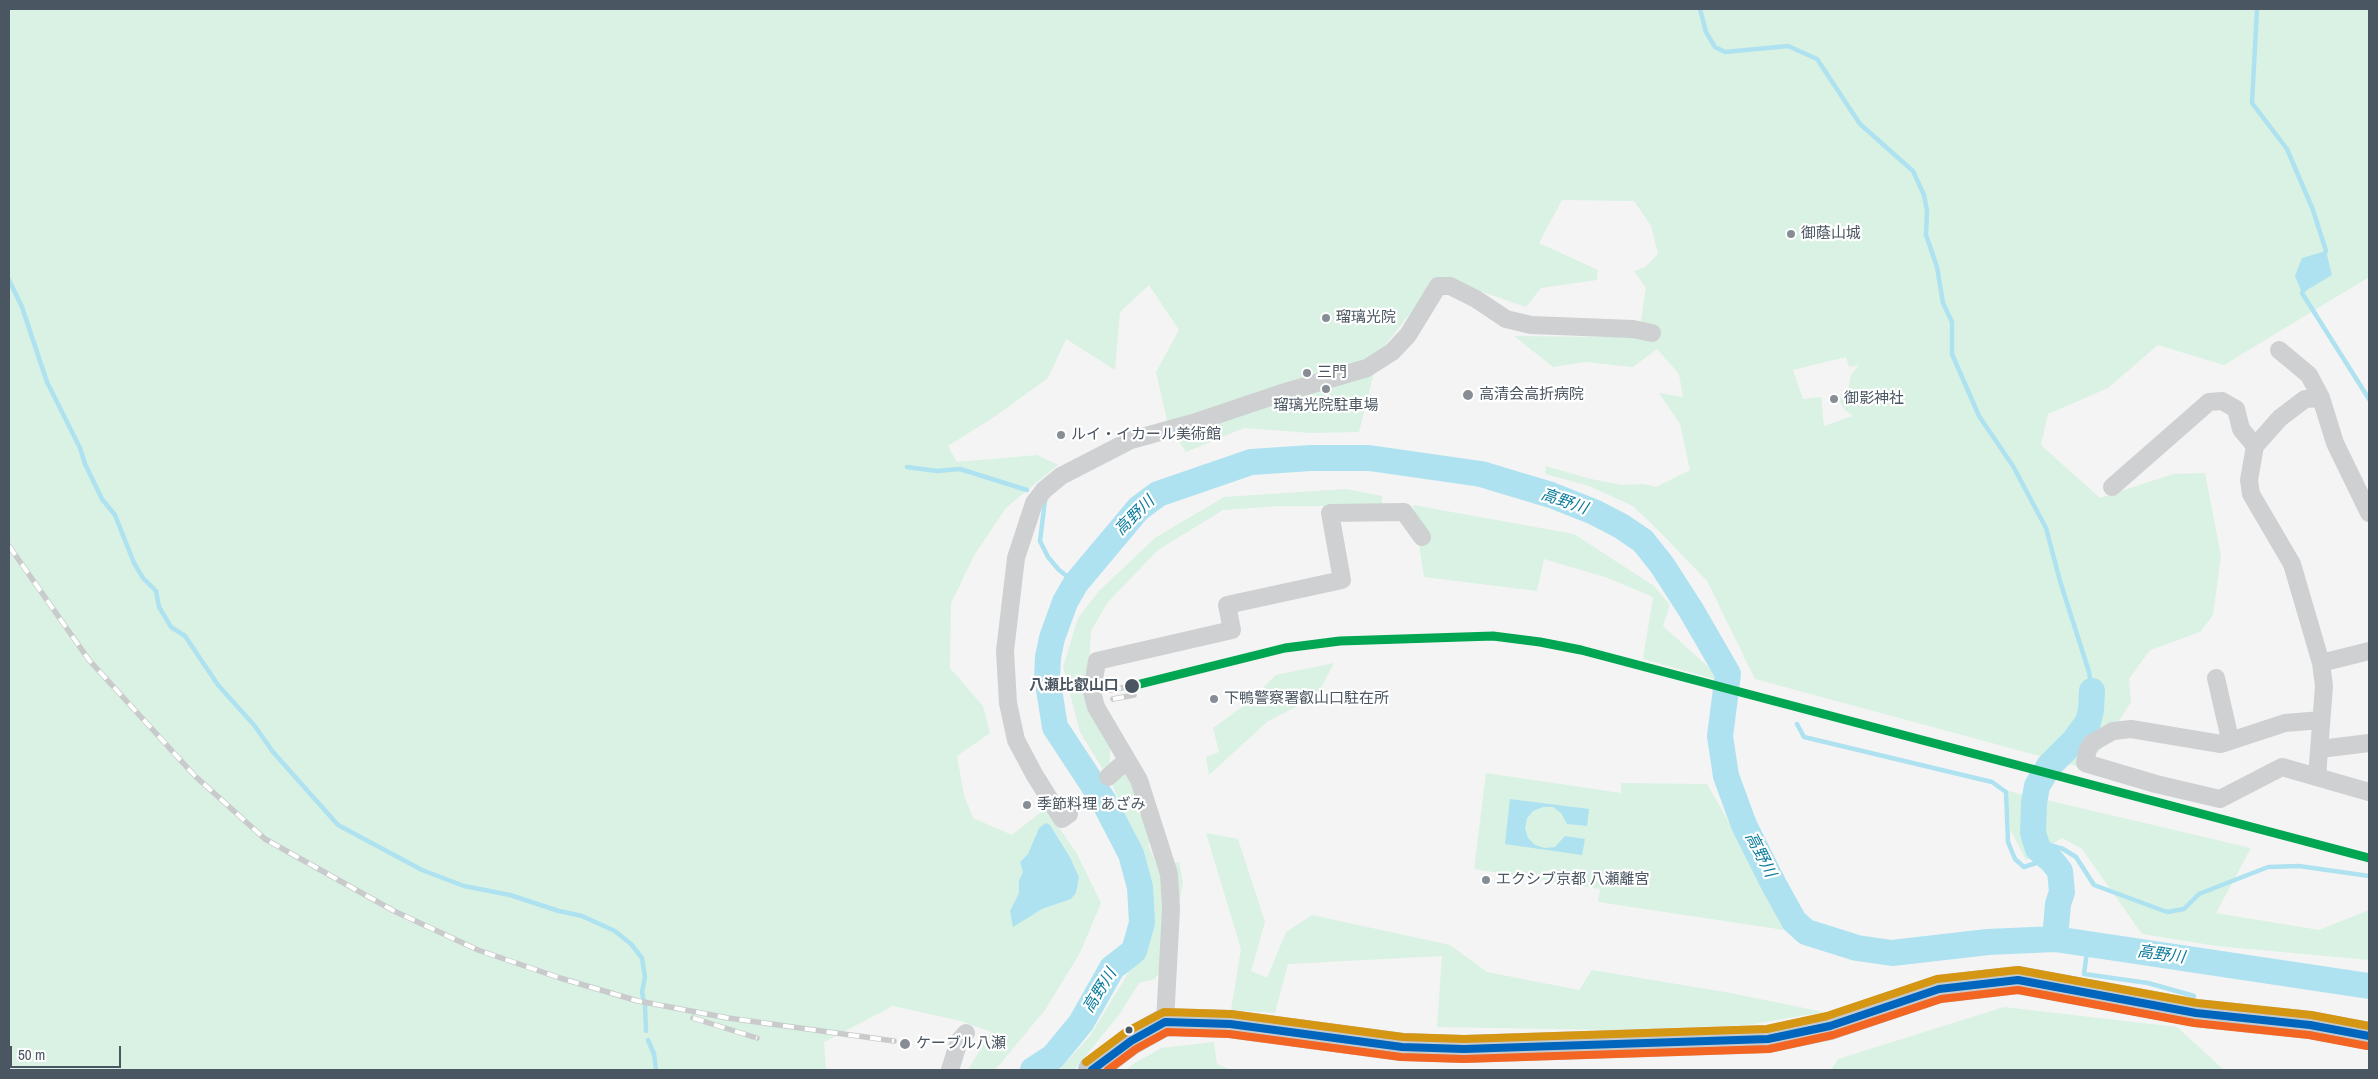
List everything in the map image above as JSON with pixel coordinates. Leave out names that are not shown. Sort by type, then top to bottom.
[{"type":"highway","points":[[1092,1070],[1130,1041],[1165,1022],[1230,1024],[1402,1047],[1437,1048],[1768,1039],[1830,1026],[1939,989],[2018,980],[2196,1013],[2310,1025],[2369,1036]]},
{"type":"street","points":[[1069,814],[1062,820],[1034,774],[1016,740],[1008,703],[1005,651],[1016,558],[1034,503],[1044,490],[1061,476],[1131,440],[1193,423],[1279,394],[1367,368],[1392,352],[1408,335],[1438,286],[1450,286],[1476,299],[1506,319],[1531,325],[1633,329],[1652,333]]},
{"type":"street","points":[[2279,350],[2309,376],[2321,398],[2335,443],[2369,513]]},
{"type":"street","points":[[2317,777],[2324,686],[2321,663],[2292,564],[2251,494],[2249,480],[2255,446],[2280,418],[2305,399],[2321,398]]},
{"type":"street","points":[[2112,487],[2209,402],[2222,402],[2236,408],[2241,429],[2255,446]]},
{"type":"street","points":[[1165,1022],[1172,909],[1169,874],[1139,780],[1096,707],[1092,692],[1097,661],[1232,630],[1227,605],[1342,580],[1330,513],[1404,512],[1422,537]]},
{"type":"street","points":[[2321,663],[2369,651]]},
{"type":"street","points":[[2216,678],[2230,739]]},
{"type":"street","points":[[2321,720],[2284,723],[2230,739],[2220,744],[2132,729],[2113,731],[2092,743],[2088,749],[2085,763],[2156,784],[2220,799],[2282,767],[2369,792]]},
{"type":"street","points":[[2320,749],[2369,743]]},
{"type":"street","points":[[1108,777],[1127,760]]},
{"type":"street","points":[[950,1070],[959,1041],[966,1033]]},
{"type":"green space","points":[[9,9],[2369,9],[2369,277],[2224,365],[2158,345],[2108,388],[2048,414],[2041,445],[2100,498],[2173,474],[2205,473],[2221,556],[2213,615],[2200,632],[2150,650],[2129,679],[2131,702],[2104,745],[2084,768],[1755,679],[1707,581],[1659,531],[1633,506],[1589,486],[1545,474],[1546,466],[1591,479],[1621,485],[1644,484],[1656,487],[1690,470],[1680,424],[1659,393],[1683,397],[1679,374],[1657,349],[1633,367],[1585,362],[1553,367],[1514,336],[1597,337],[1629,334],[1641,321],[1646,288],[1634,271],[1645,267],[1658,254],[1651,226],[1634,201],[1562,200],[1539,243],[1598,270],[1597,280],[1541,288],[1526,307],[1439,277],[1379,353],[1359,432],[1311,433],[1244,428],[1186,452],[1168,425],[1156,372],[1179,330],[1149,285],[1120,312],[1115,370],[1066,339],[1048,378],[994,417],[948,446],[957,462],[1037,455],[1058,465],[1006,508],[975,554],[951,603],[950,668],[983,706],[990,733],[957,756],[964,795],[973,818],[1012,835],[1046,808],[1077,854],[1101,903],[1080,953],[1045,1010],[995,1070],[968,1070],[991,1032],[961,1021],[893,1006],[824,1042],[826,1070],[9,1070]],"holes":[[[1846,357],[1849,367],[1859,365],[1851,375],[1847,395],[1839,400],[1845,410],[1853,416],[1824,426],[1821,397],[1803,399],[1793,370]],[[1050,825],[1070,856],[1079,877],[1076,893],[1071,899],[1042,909],[1017,923],[1010,911],[1019,893],[1019,880],[1023,872],[1020,862],[1028,855],[1035,841],[1036,833]]]},
{"type":"green space","points":[[1346,489],[1382,496],[1382,506],[1279,506],[1223,510],[1158,550],[1108,602],[1091,631],[1087,699],[1111,742],[1109,770],[1113,775],[1126,774],[1136,795],[1135,809],[1148,823],[1153,835],[1148,845],[1158,868],[1179,862],[1183,883],[1179,904],[1165,906],[1161,935],[1166,962],[1155,979],[1139,983],[1119,1015],[1074,1070],[1059,1070],[1090,1036],[1127,975],[1146,925],[1146,873],[1113,786],[1080,732],[1063,667],[1078,618],[1099,591],[1155,538],[1224,497]]},
{"type":"green space","points":[[1413,505],[1574,534],[1654,586],[1670,605],[1663,626],[1716,674],[1714,679],[1643,659],[1653,597],[1608,578],[1544,559],[1537,591],[1424,577]]},
{"type":"green space","points":[[1334,663],[1317,696],[1267,722],[1209,775],[1206,757],[1219,752],[1213,728],[1245,705],[1276,675]]},
{"type":"green space","points":[[1486,773],[1621,793],[1621,783],[1707,784],[1791,931],[1598,902],[1600,889],[1474,869]]},
{"type":"green space","points":[[2008,791],[2251,848],[2216,913],[2319,930],[2369,910],[2369,960],[2217,946],[2142,934],[2082,849],[2062,838],[2026,860],[2010,829]]},
{"type":"green space","points":[[1206,833],[1238,839],[1265,922],[1251,971],[1267,978],[1286,932],[1312,915],[1450,945],[1487,972],[1579,990],[1592,970],[1725,992],[1824,1012],[1748,1025],[1612,1030],[1437,1027],[1442,956],[1288,964],[1275,1013],[1231,1010],[1241,949]]},
{"type":"green space","points":[[2004,1007],[2177,1027],[2224,1070],[1831,1070],[1838,1059]]},
{"type":"green space","points":[[1214,1042],[1217,1064],[1231,1070],[1126,1070],[1134,1063],[1162,1048]]},
{"type":"water","points":[[2326,251],[2332,275],[2302,293],[2295,276],[2302,258]]},
{"type":"water","points":[[1510,799],[1589,809],[1587,826],[1567,824],[1561,813],[1553,807],[1543,807],[1533,811],[1527,818],[1525,828],[1528,838],[1535,845],[1545,848],[1555,847],[1565,836],[1585,839],[1582,855],[1505,844]]},
{"type":"water","points":[[1046,823],[1050,825],[1070,857],[1079,877],[1076,893],[1071,899],[1042,909],[1013,927],[1010,911],[1019,893],[1019,880],[1023,872],[1020,862],[1028,854],[1039,828]]},
{"type":"waterway","points":[[1700,9],[1706,32],[1715,47],[1725,52],[1788,46],[1817,59],[1860,124],[1913,171],[1924,195],[1927,211],[1926,235],[1937,267],[1943,303],[1952,322],[1952,354],[1979,416],[2013,466],[2046,528],[2060,581],[2089,672],[2092,691]]},
{"type":"waterway","points":[[2257,9],[2252,103],[2287,149],[2313,210],[2326,251],[2324,255]]},
{"type":"waterway","points":[[9,280],[22,307],[47,382],[80,448],[85,464],[102,499],[115,515],[134,563],[143,578],[156,591],[159,607],[171,627],[185,636],[218,685],[254,725],[273,752],[338,825],[422,870],[464,886],[510,895],[559,911],[582,916],[615,931],[631,944],[642,958],[645,977],[642,992],[644,1002]]},
{"type":"waterway","points":[[2304,290],[2302,293],[2369,399]]},
{"type":"waterway","name":"高野川","points":[[1033,1070],[1053,1057],[1081,1023],[1112,968],[1134,951],[1142,923],[1140,887],[1131,854],[1103,800],[1055,727],[1047,677],[1048,657],[1052,638],[1065,602],[1076,583],[1138,509],[1158,494],[1251,462],[1311,458],[1369,458],[1481,474],[1551,495],[1594,512],[1621,526],[1643,541],[1662,565],[1691,610],[1728,674],[1720,736],[1726,776],[1744,825],[1773,883],[1794,921],[1806,932],[1857,948],[1892,953],[1988,942],[2055,939],[2369,986]]},
{"type":"waterway","points":[[907,467],[937,471],[960,469],[1027,490]]},
{"type":"waterway","points":[[1045,500],[1040,541],[1048,557],[1059,570],[1076,583]]},
{"type":"waterway","points":[[2055,939],[2058,904],[2062,892],[2060,871],[2038,849],[2033,833],[2034,803],[2037,786],[2049,766],[2074,741],[2088,722],[2092,691]]},
{"type":"waterway","points":[[1797,724],[1804,737],[1992,782],[2006,792],[2008,842],[2015,859],[2024,867],[2036,863],[2050,845],[2063,849],[2076,857],[2094,885],[2167,912],[2184,909],[2199,894],[2268,867],[2299,866],[2369,876]]},
{"type":"waterway","points":[[2088,944],[2084,974],[2148,983],[2194,996]]},
{"type":"waterway","points":[[645,1006],[646,1031]]},
{"type":"waterway","points":[[648,1040],[654,1054],[656,1070]]},
{"type":"railway","points":[[9,546],[89,660],[195,776],[265,839],[394,911],[478,950],[560,978],[638,1001],[728,1018],[894,1041]]},
{"type":"railway","points":[[1110,690],[1132,686]]},
{"type":"railway","points":[[1113,699],[1134,695]]},
{"type":"railway","points":[[693,1018],[757,1038]]},
{"type":"transit line","points":[[1132,686],[1285,648],[1340,641],[1493,636],[1540,642],[1581,650],[2369,858]]},
{"type":"transit line","points":[[1086,1062],[1126,1032],[1164,1012],[1231,1014],[1403,1037],[1464,1039],[1767,1029],[1827,1016],[1937,979],[2018,970],[2197,1003],[2311,1015],[2369,1026]]},
{"type":"transit line","points":[[1092,1070],[1131,1041],[1165,1022],[1230,1024],[1402,1047],[1464,1049],[1768,1039],[1830,1026],[1939,989],[2018,980],[2196,1013],[2310,1025],[2369,1036]]},
{"type":"transit line","points":[[1108,1070],[1136,1049],[1167,1032],[1229,1034],[1401,1057],[1464,1059],[1769,1049],[1833,1035],[1941,999],[2018,990],[2194,1023],[2309,1035],[2367,1046]]},
{"type":"place","name":"御蔭山城","points":[[1791,234]]},
{"type":"place","name":"瑠璃光院","points":[[1326,318]]},
{"type":"place","name":"三門","points":[[1307,373]]},
{"type":"place","name":"瑠璃光院駐車場","points":[[1326,389]]},
{"type":"place","name":"高清会高折病院","points":[[1468,395]]},
{"type":"place","name":"御影神社","points":[[1834,399]]},
{"type":"place","name":"ルイ・イカール美術館","points":[[1061,435]]},
{"type":"place","name":"八瀬比叡山口","points":[[1132,686]]},
{"type":"place","name":"下鴨警察署叡山口駐在所","points":[[1214,699]]},
{"type":"place","name":"季節料理 あざみ","points":[[1027,805]]},
{"type":"place","name":"エクシブ京都 八瀬離宮","points":[[1486,880]]},
{"type":"place","name":"ケーブル八瀬","points":[[905,1044]]}]
